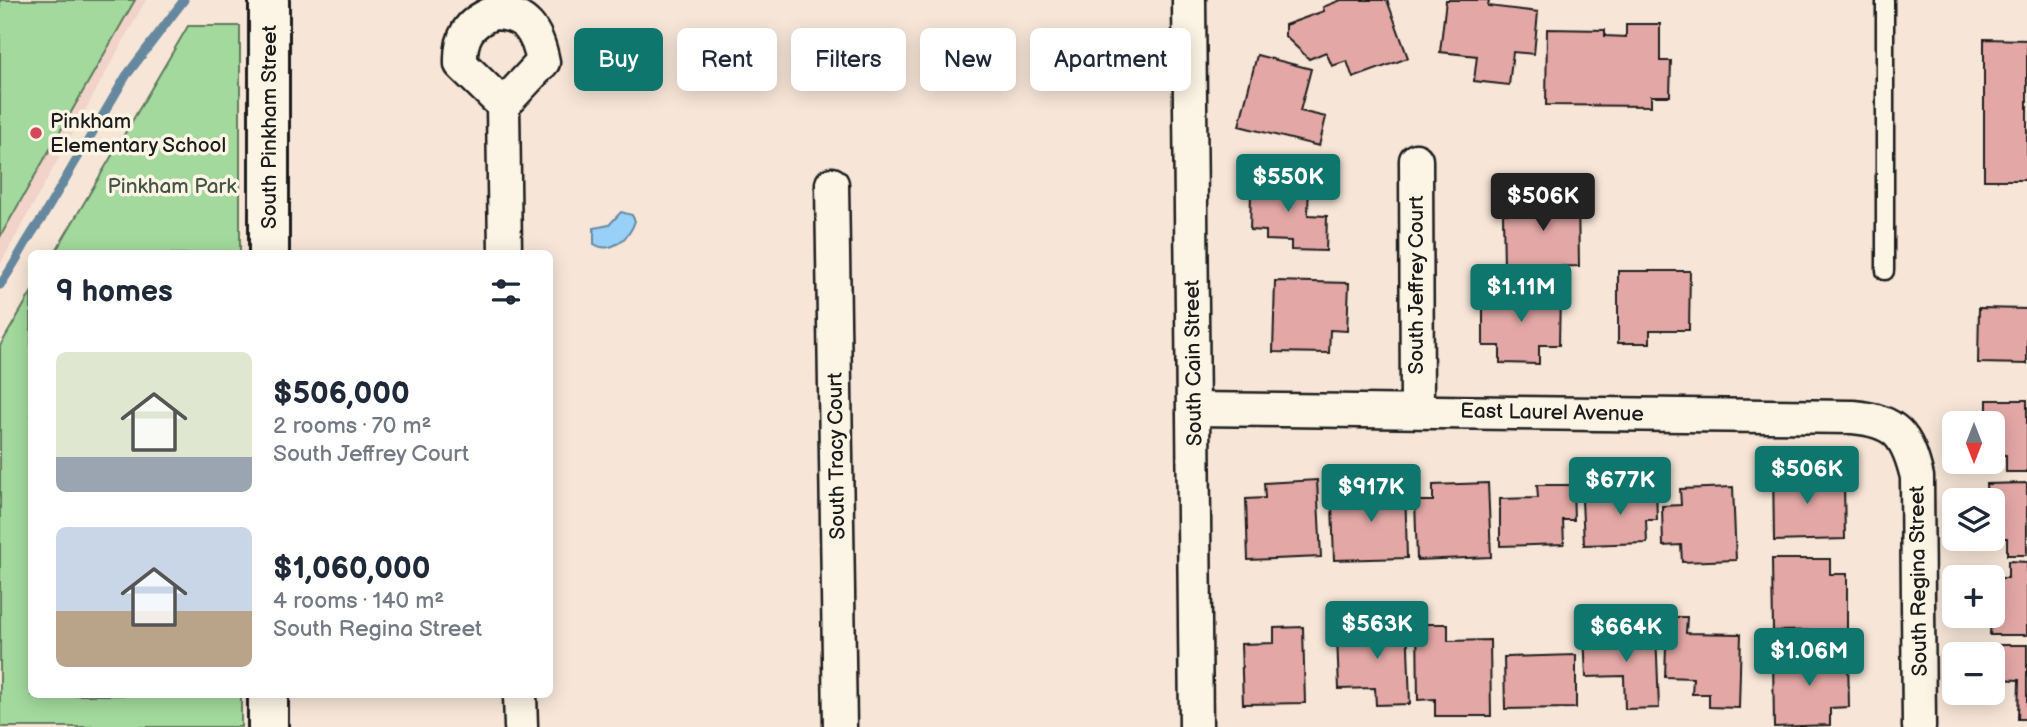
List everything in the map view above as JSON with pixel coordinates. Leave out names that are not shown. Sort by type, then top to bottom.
[{"type":"street","name":"South Pinkham Street","points":[[269,0],[269,250]]},
{"type":"street","name":"South Cain Street","points":[[1189,0],[1196,727]]},
{"type":"street","points":[[503,105],[505,250]]},
{"type":"street","name":"South Jeffrey Court","points":[[1416,160],[1417,410]]},
{"type":"street","name":"South Tracy Court","points":[[832,184],[841,727]]},
{"type":"street","name":"East Laurel Avenue","points":[[1194,409],[1853,417],[1889,424],[1903,438]]},
{"type":"street","name":"South Regina Street","points":[[1903,438],[1917,477],[1919,727]]},
{"type":"street","points":[[268,698],[268,727]]},
{"type":"street","points":[[520,698],[521,727]]},
{"type":"lane","points":[[1885,0],[1885,271]]},
{"type":"shaded area","name":"Pinkham Elementary School","points":[[0,0],[146,0],[0,265]]},
{"type":"green space","name":"Pinkham Elementary School","points":[[0,0],[135,0],[0,237]]},
{"type":"green space","name":"Pinkham Park","points":[[188,26],[240,26],[240,250],[56,250]]},
{"type":"green space","points":[[28,298],[28,698],[241,698],[241,727],[0,727],[0,346]]},
{"type":"water","points":[[621,212],[632,215],[635,221],[629,233],[613,246],[600,247],[594,244],[594,228],[609,225]]},
{"type":"building","points":[[1341,0],[1387,0],[1408,58],[1353,78],[1347,61],[1332,66],[1326,52],[1309,59],[1285,36],[1285,25],[1324,11],[1323,7]]},
{"type":"building","points":[[1446,0],[1489,0],[1488,6],[1538,12],[1534,54],[1513,52],[1509,85],[1474,81],[1477,56],[1440,52]]},
{"type":"building","points":[[1626,24],[1660,24],[1660,61],[1671,61],[1670,96],[1651,96],[1651,106],[1546,105],[1547,29],[1605,30],[1605,36],[1626,37]]},
{"type":"building","points":[[1984,39],[2027,40],[2027,180],[1984,180]]},
{"type":"building","points":[[1257,55],[1311,69],[1300,111],[1326,117],[1319,146],[1239,126]]},
{"type":"building","points":[[1260,176],[1309,178],[1308,215],[1327,216],[1326,251],[1291,250],[1291,241],[1266,240],[1266,231],[1250,230],[1251,194],[1260,195]]},
{"type":"building","points":[[1578,195],[1579,266],[1504,268],[1503,214],[1522,214],[1522,196]]},
{"type":"building","points":[[1618,271],[1690,271],[1689,330],[1650,330],[1650,343],[1618,343]]},
{"type":"building","points":[[1275,281],[1349,283],[1347,331],[1330,330],[1329,353],[1273,352]]},
{"type":"building","points":[[1483,292],[1560,293],[1559,345],[1539,345],[1539,364],[1500,363],[1500,346],[1483,346]]},
{"type":"building","points":[[1979,308],[2027,309],[2027,364],[1978,363]]},
{"type":"building","points":[[1987,400],[2027,400],[2027,472],[2006,472],[2006,411],[1987,411]]},
{"type":"building","points":[[1815,466],[1815,483],[1844,483],[1845,539],[1774,541],[1773,467]]},
{"type":"building","points":[[1317,480],[1321,557],[1248,560],[1246,499],[1265,498],[1264,483]]},
{"type":"building","points":[[1488,483],[1491,557],[1417,560],[1415,501],[1433,501],[1433,485]]},
{"type":"building","points":[[2027,483],[2027,555],[2007,555],[2005,488],[1986,488],[1986,484]]},
{"type":"building","points":[[1405,484],[1407,558],[1334,560],[1332,504],[1349,503],[1349,486]]},
{"type":"building","points":[[1656,484],[1657,520],[1646,520],[1647,543],[1584,545],[1582,500],[1622,498],[1622,485]]},
{"type":"building","points":[[1537,485],[1573,485],[1574,520],[1563,520],[1564,544],[1500,546],[1500,499],[1538,498]]},
{"type":"building","points":[[1733,487],[1736,560],[1682,562],[1681,545],[1663,546],[1662,506],[1681,505],[1680,489]]},
{"type":"building","points":[[1772,559],[1830,559],[1830,574],[1847,574],[1847,630],[1773,631]]},
{"type":"building","points":[[2008,561],[2027,562],[2027,635],[1990,635],[1990,628],[2005,628],[2005,578],[2008,578]]},
{"type":"building","points":[[1667,617],[1687,617],[1686,633],[1741,634],[1739,708],[1709,707],[1709,694],[1692,694],[1693,678],[1665,677]]},
{"type":"building","points":[[1407,618],[1410,704],[1376,705],[1375,688],[1339,689],[1337,636],[1371,635],[1370,619]]},
{"type":"building","points":[[1417,624],[1448,624],[1448,641],[1490,640],[1491,716],[1435,716],[1435,699],[1418,700]]},
{"type":"building","points":[[1303,627],[1305,703],[1243,704],[1241,644],[1274,643],[1274,628]]},
{"type":"building","points":[[1656,631],[1659,708],[1625,709],[1624,676],[1586,677],[1584,633]]},
{"type":"building","points":[[2005,645],[2027,645],[2027,719],[2018,719],[2019,680],[2005,679]]},
{"type":"building","points":[[1848,653],[1849,707],[1830,708],[1830,725],[1774,727],[1773,655]]},
{"type":"building","points":[[1576,655],[1576,708],[1505,709],[1504,657]]},
{"type":"waterway","points":[[0,285],[126,76],[184,0]]},
{"type":"place","name":"Pinkham Elementary School","points":[[36,133]]}]
